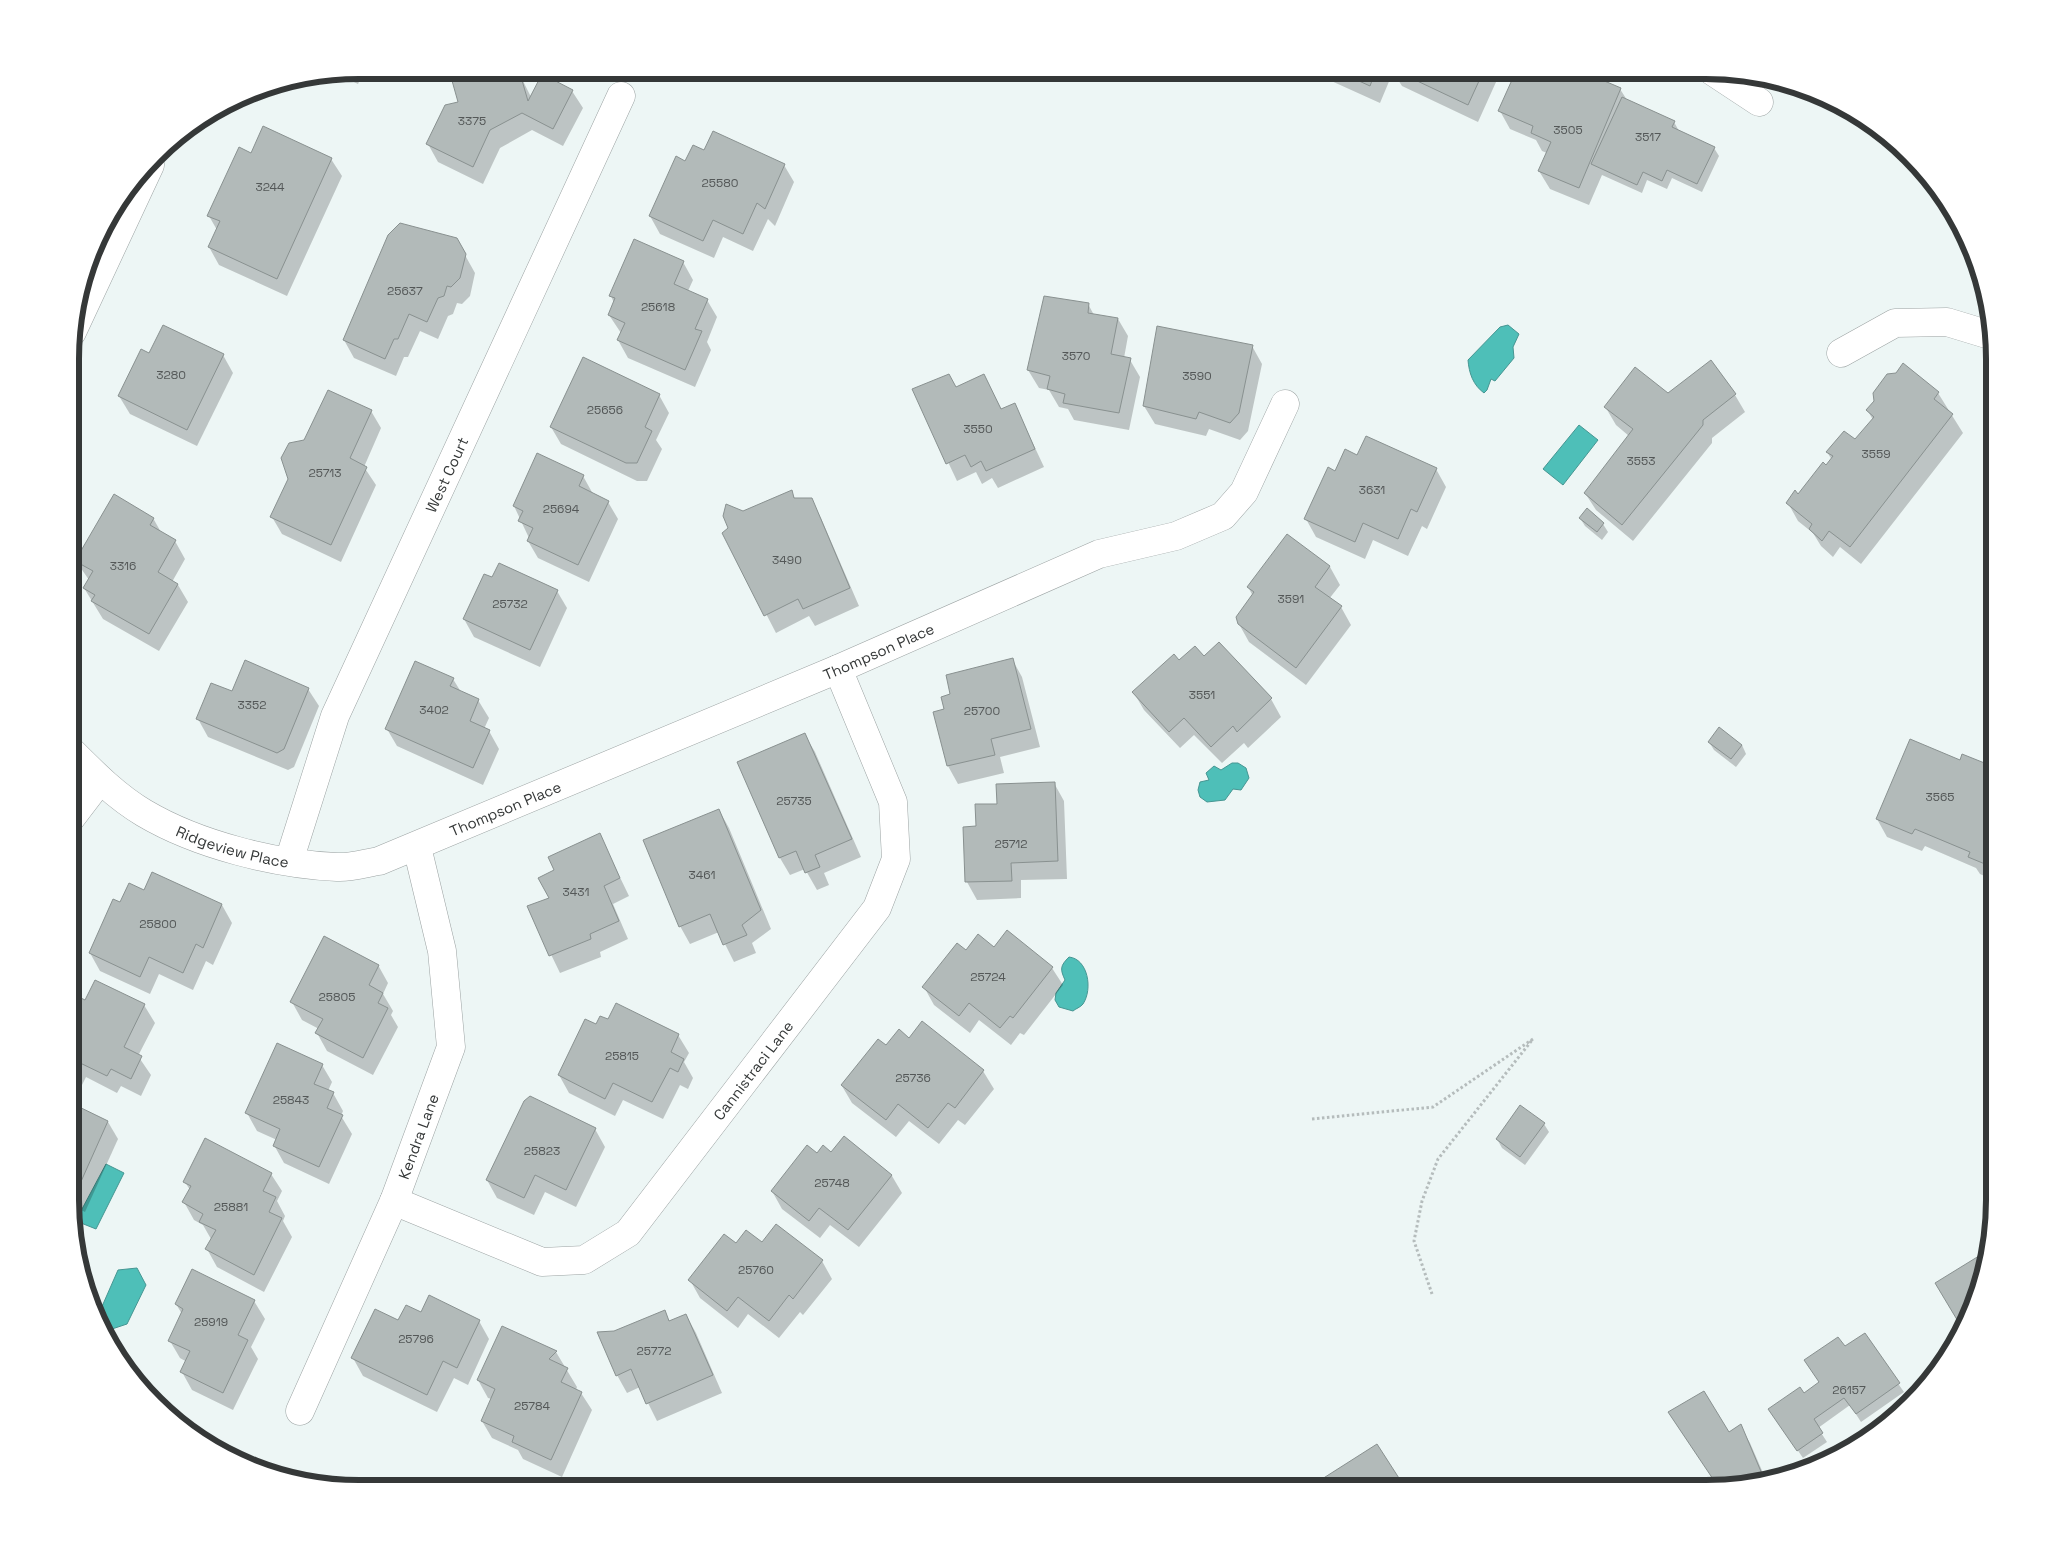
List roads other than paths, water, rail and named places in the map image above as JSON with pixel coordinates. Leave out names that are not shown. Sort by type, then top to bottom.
[{"type":"street","points":[[1724,79],[1759,102]]},
{"type":"street","name":"West Court","points":[[289,861],[335,716],[621,96]]},
{"type":"street","points":[[83,308],[143,181]]},
{"type":"street","points":[[1841,353],[1896,323],[1947,322],[1985,334]]},
{"type":"street","name":"Thompson Place","points":[[417,847],[838,669],[1099,554],[1176,536],[1223,516],[1244,492],[1285,404]]},
{"type":"street","name":"Cannistraci Lane","points":[[394,1201],[542,1262],[584,1260],[628,1233],[877,908],[896,859],[893,802],[838,669]]},
{"type":"street","name":"Ridgeview Place","points":[[79,759],[100,780],[144,813],[190,835],[238,850],[289,861],[339,867],[379,862],[417,847]]},
{"type":"street","points":[[79,808],[100,780]]},
{"type":"street","name":"Kendra Lane","points":[[300,1411],[394,1201],[451,1047],[442,951],[417,847]]},
{"type":"water","points":[[1508,325],[1519,334],[1513,347],[1514,358],[1495,381],[1491,379],[1484,393],[1472,378],[1468,360],[1500,327]]},
{"type":"water","points":[[1579,425],[1598,440],[1563,485],[1543,469]]},
{"type":"water","points":[[1232,763],[1238,763],[1246,768],[1249,778],[1241,790],[1233,789],[1225,800],[1207,802],[1200,797],[1198,790],[1200,782],[1209,780],[1206,773],[1214,766],[1221,770]]},
{"type":"water","points":[[1069,957],[1081,963],[1088,983],[1088,991],[1083,1004],[1073,1011],[1059,1007],[1055,1000],[1056,993],[1065,980],[1062,965]]},
{"type":"water","points":[[106,1164],[124,1173],[96,1229],[79,1222],[79,1207],[82,1209]]},
{"type":"water","points":[[137,1268],[146,1285],[127,1324],[112,1329],[101,1309],[118,1270]]}]
